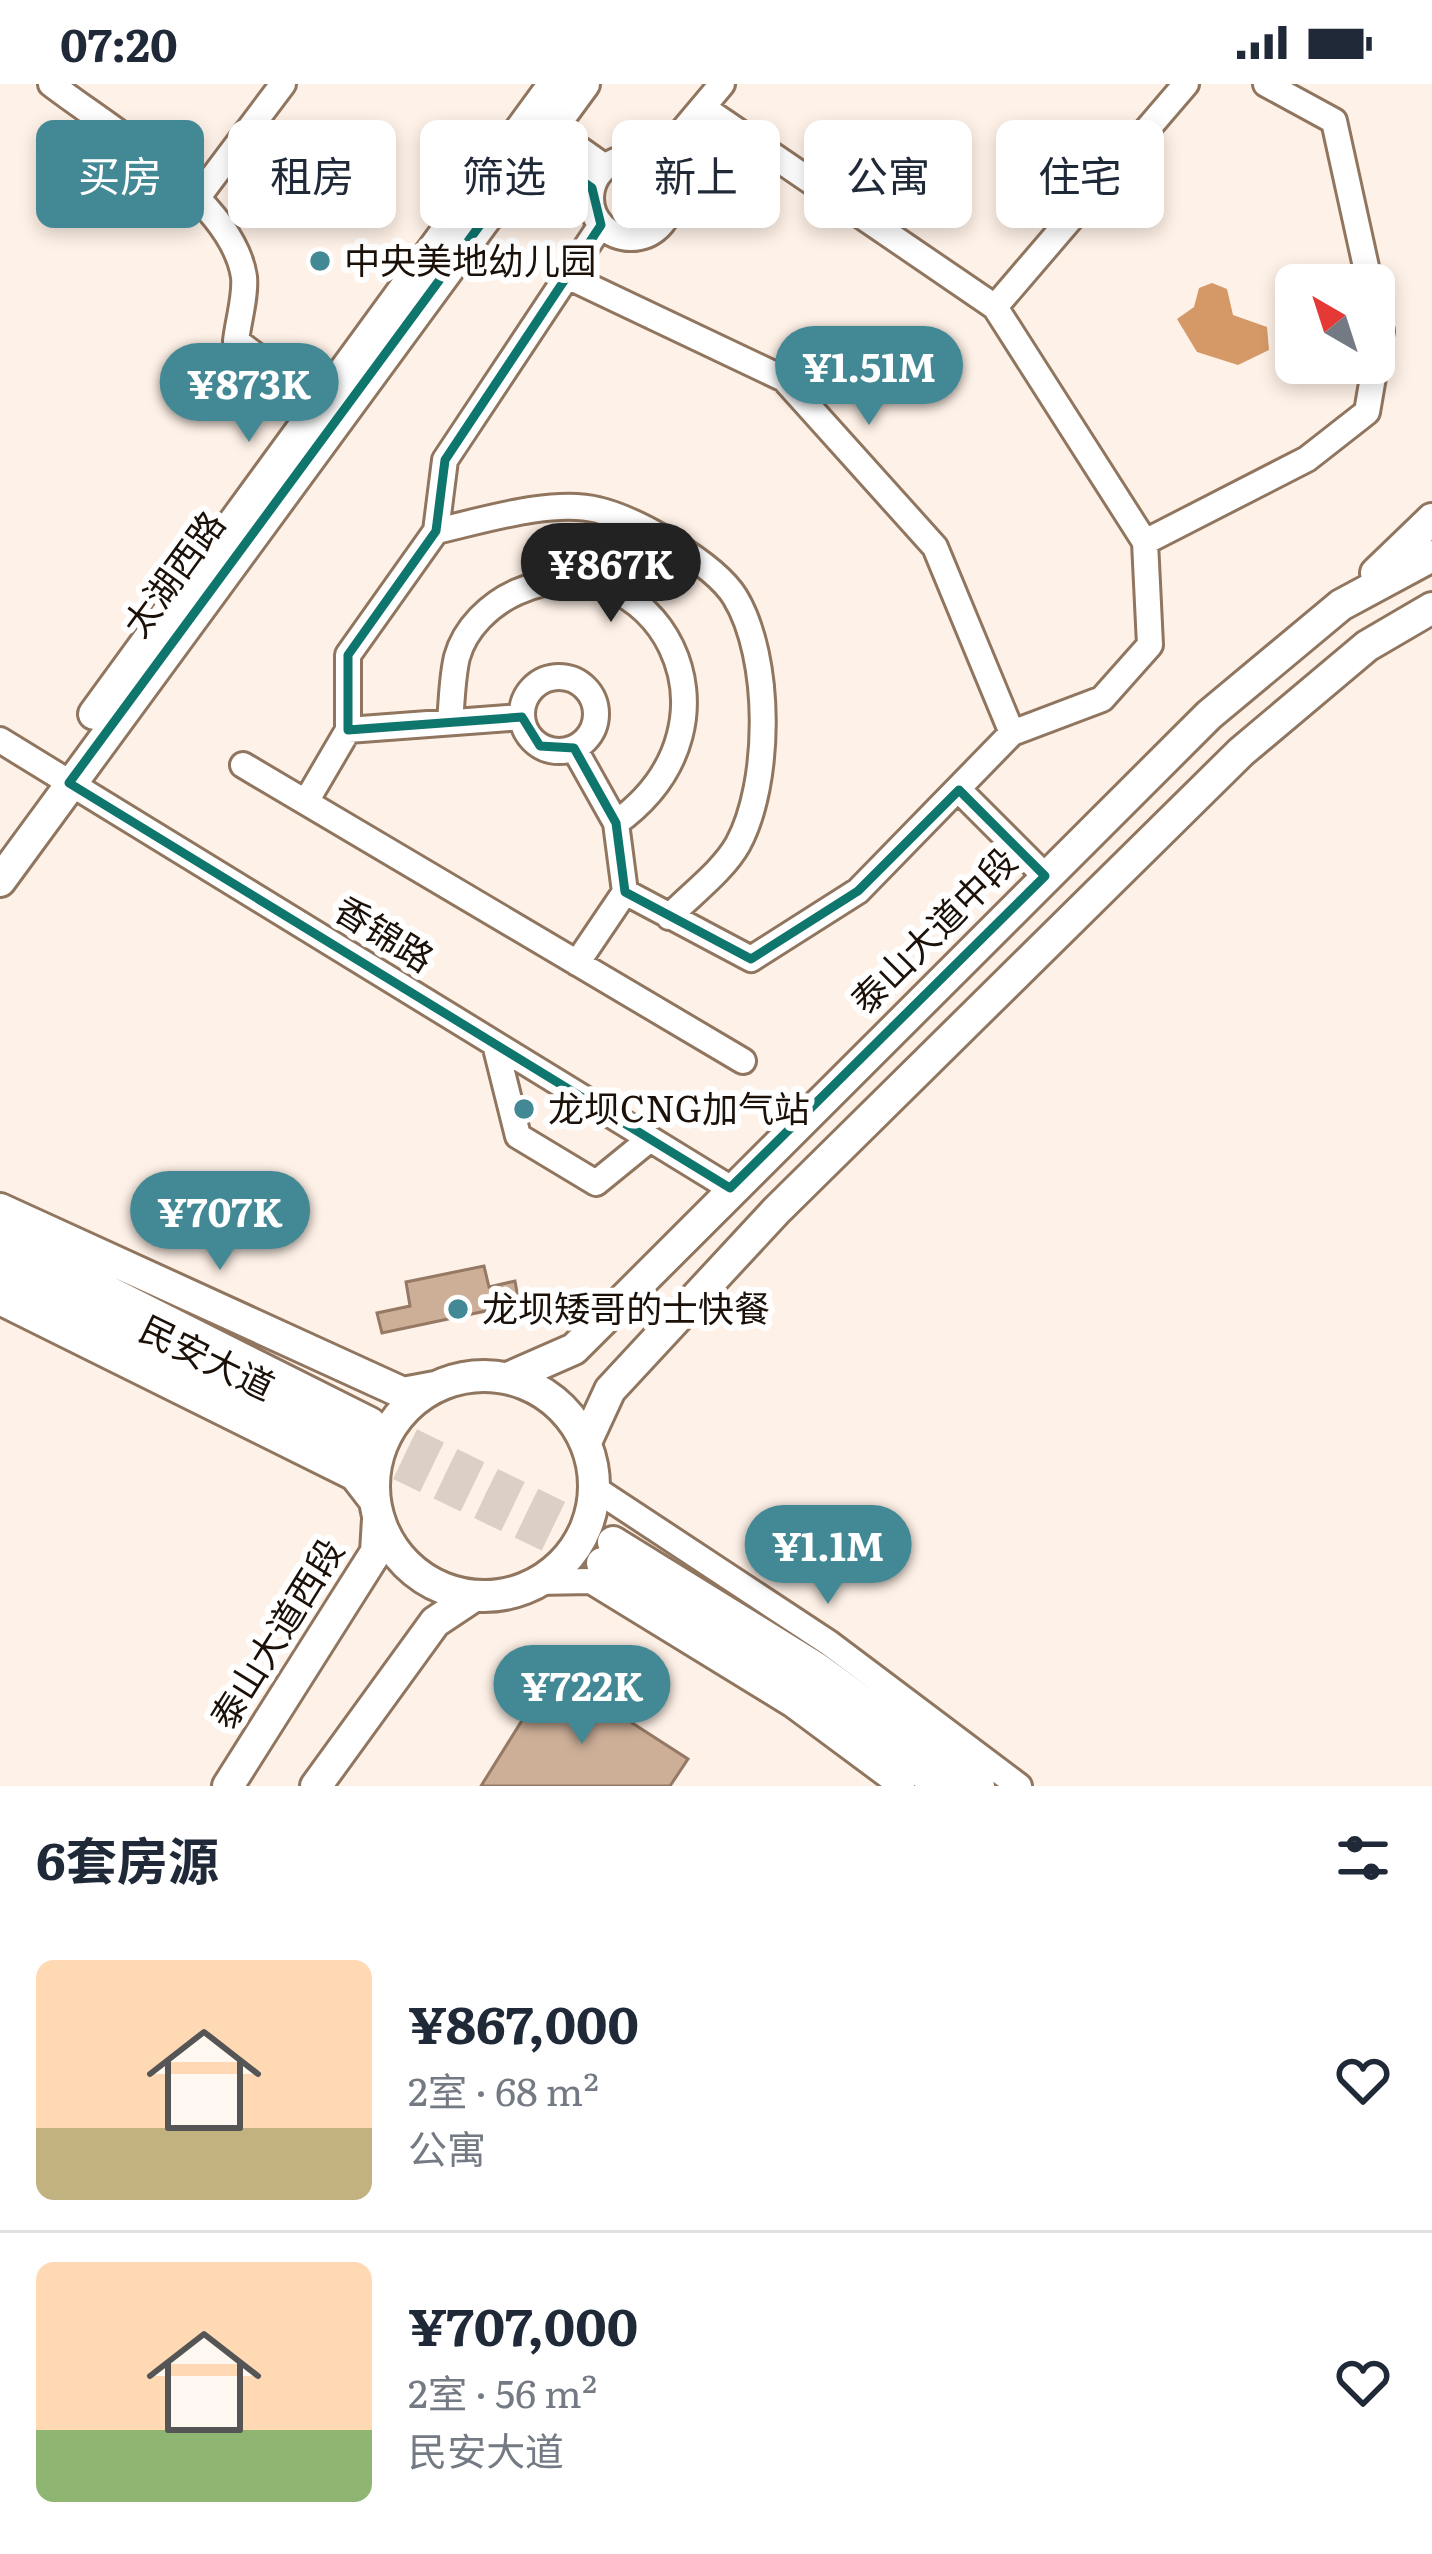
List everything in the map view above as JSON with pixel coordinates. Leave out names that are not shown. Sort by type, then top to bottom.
[{"type":"main road","name":"太湖西路","points":[[0,881],[60,777],[320,404],[554,84]]},
{"type":"main road","name":"太湖西路","points":[[557,120],[584,84]]},
{"type":"main road","name":"太湖西路","points":[[0,846],[60,777],[476,228]]},
{"type":"main road","points":[[1341,605],[1432,519]]},
{"type":"main road","name":"泰山大道中段","points":[[508,1378],[574,1348],[1209,715],[1341,605],[1432,556]]},
{"type":"main road","points":[[586,1442],[610,1390],[776,1211],[1241,752],[1367,646],[1432,608]]},
{"type":"main road","points":[[1367,646],[1432,630]]},
{"type":"main road","name":"民安大道","points":[[0,1209],[403,1393],[435,1387]]},
{"type":"main road","points":[[0,1237],[365,1435],[0,1270]]},
{"type":"main road","name":"民安大道","points":[[0,1299],[355,1475],[375,1508]]},
{"type":"main road","points":[[471,1376],[508,1378],[560,1405],[586,1442],[594,1488],[591,1511],[572,1552],[537,1582],[507,1593],[474,1596],[443,1588],[411,1569],[375,1508],[376,1461],[390,1428],[405,1408],[435,1387],[471,1376]]},
{"type":"main road","name":"泰山大道西段","points":[[228,1786],[376,1552],[375,1508]]},
{"type":"main road","points":[[940,1786],[802,1684],[608,1553],[814,1667],[980,1786]]},
{"type":"main road","points":[[316,1786],[435,1622],[474,1596]]},
{"type":"street","points":[[51,84],[98,120]]},
{"type":"street","points":[[204,189],[284,84]]},
{"type":"street","points":[[694,120],[722,84]]},
{"type":"street","points":[[995,307],[1186,84]]},
{"type":"street","points":[[1265,84],[1334,122],[1365,264]]},
{"type":"street","points":[[625,892],[752,959],[858,891],[1012,733],[1102,699],[1150,645],[1145,542],[1102,467],[995,307],[704,109]]},
{"type":"street","points":[[612,169],[598,178],[591,201],[601,225],[624,237],[655,228]]},
{"type":"street","points":[[588,171],[598,178]]},
{"type":"street","points":[[204,205],[221,226],[244,276],[236,341],[320,404]]},
{"type":"street","points":[[308,800],[348,730],[348,655],[436,531],[445,460],[601,225]]},
{"type":"street","points":[[567,276],[784,379],[935,547],[1012,733]]},
{"type":"street","points":[[1145,542],[1306,459],[1366,412],[1371,384]]},
{"type":"street","points":[[436,531],[520,512],[596,509],[674,544],[735,596],[762,680],[761,780],[737,847],[669,917]]},
{"type":"street","points":[[450,722],[458,654],[475,622],[499,600],[566,580],[612,590],[655,619],[682,668],[688,715],[667,769],[644,803],[616,823]]},
{"type":"street","points":[[522,717],[535,686],[556,677],[578,682],[593,699],[596,722],[574,748]]},
{"type":"street","points":[[348,730],[522,717]]},
{"type":"street","points":[[522,717],[540,746],[574,748]]},
{"type":"street","name":"香锦路","points":[[0,740],[730,1188]]},
{"type":"street","points":[[574,748],[616,823],[625,892],[577,963]]},
{"type":"street","points":[[243,765],[743,1061]]},
{"type":"street","points":[[959,790],[1045,876]]},
{"type":"street","points":[[495,1044],[518,1136],[537,1148],[596,1183],[650,1139]]},
{"type":"street","points":[[594,1488],[829,1643],[1019,1786]]},
{"type":"street","points":[[537,1582],[591,1580],[793,1705],[902,1786]]},
{"type":"highlighted area","points":[[536,149],[592,188],[601,225],[445,460],[436,531],[348,655],[348,730],[522,717],[540,746],[574,748],[616,823],[625,892],[751,959],[858,891],[959,790],[1045,876],[730,1188],[69,783]]},
{"type":"shaded area","points":[[1212,283],[1227,289],[1233,315],[1267,327],[1269,350],[1238,365],[1197,352],[1177,319],[1194,307],[1199,288]]},
{"type":"building","points":[[484,1266],[489,1287],[515,1281],[519,1304],[382,1333],[377,1313],[410,1306],[406,1282]]},
{"type":"building","points":[[564,1679],[688,1759],[670,1786],[481,1786],[541,1690]]},
{"type":"tunnel","points":[[370,1423],[613,1542]]},
{"type":"tunnel","points":[[359,1446],[602,1563]]},
{"type":"place","name":"中央美地幼儿园","points":[[320,261]]},
{"type":"place","name":"龙坝CNG加气站","points":[[524,1109]]},
{"type":"place","name":"龙坝矮哥的士快餐","points":[[458,1309]]}]
